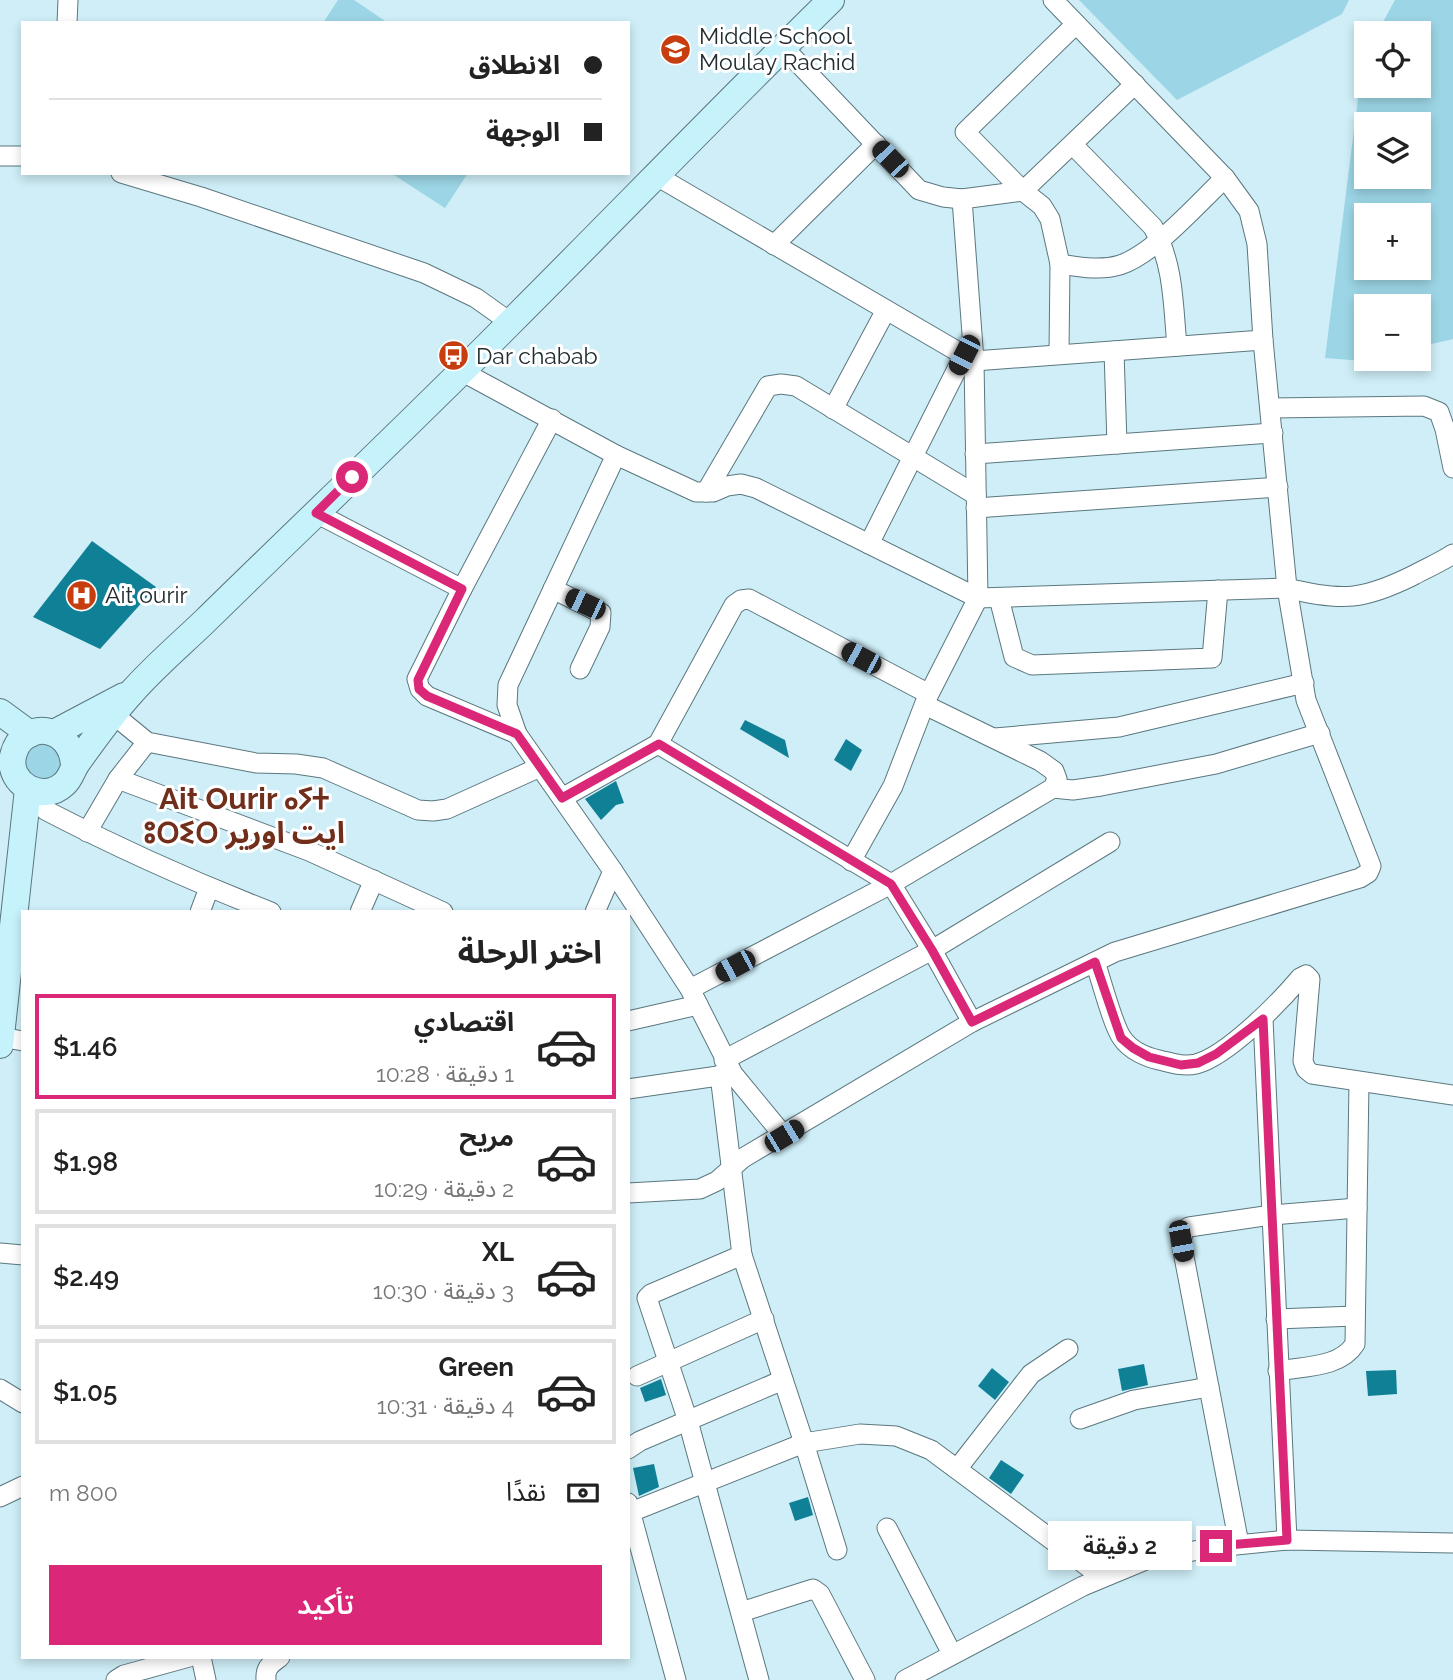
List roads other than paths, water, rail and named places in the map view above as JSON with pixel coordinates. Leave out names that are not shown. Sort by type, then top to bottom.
[{"type":"main road","points":[[8,1041],[18,880],[42,797],[66,782],[74,767],[132,691],[511,323],[654,175],[831,0]]},
{"type":"main road","points":[[42,797],[18,779],[6,755],[16,747],[132,691]]},
{"type":"main road","points":[[0,712],[42,734],[63,738],[74,756],[74,767]]},
{"type":"street","points":[[67,21],[68,0]]},
{"type":"street","points":[[630,1193],[700,1189],[717,1181],[743,1158],[972,1022],[1115,952],[1347,882],[1368,873],[1371,866],[1306,699],[1287,588],[1263,340],[1257,244],[1249,211],[1225,178],[1053,0]]},
{"type":"street","points":[[1059,353],[1060,264],[1050,219],[1042,206],[1023,191],[965,132],[1076,24]]},
{"type":"street","points":[[783,47],[919,190],[962,199],[1023,191],[1135,84]]},
{"type":"street","points":[[774,245],[876,144]]},
{"type":"street","points":[[1073,145],[1153,227],[1160,240],[1168,259],[1177,346]]},
{"type":"street","points":[[0,156],[21,156]]},
{"type":"street","points":[[128,175],[201,197],[424,273],[476,298],[511,323]]},
{"type":"street","points":[[654,175],[969,358],[1263,340]]},
{"type":"street","points":[[1060,264],[1094,269],[1121,265],[1160,240],[1225,178]]},
{"type":"street","points":[[851,861],[893,786],[927,699],[978,598],[975,454],[962,199]]},
{"type":"street","points":[[833,409],[886,310]]},
{"type":"street","points":[[1114,351],[1117,444]]},
{"type":"street","points":[[869,544],[913,456],[969,358]]},
{"type":"street","points":[[461,371],[616,454],[696,492],[741,484],[756,488],[978,598],[1287,588],[1320,597],[1353,598],[1384,590],[1453,554]]},
{"type":"street","points":[[706,492],[768,386],[781,384],[796,386],[913,456],[976,501],[1278,487]]},
{"type":"street","points":[[1270,408],[1424,406],[1439,412],[1453,468]]},
{"type":"street","points":[[517,734],[427,696],[419,689],[418,680],[462,589],[552,419]]},
{"type":"street","points":[[975,454],[1273,433]]},
{"type":"street","points":[[616,454],[508,685],[507,705],[517,734],[613,871],[694,997],[725,1070],[784,1136]]},
{"type":"street","points":[[316,513],[462,589]]},
{"type":"street","points":[[553,589],[601,614],[600,628],[580,669]]},
{"type":"street","points":[[999,597],[1014,657],[1032,665],[1212,658],[1218,590]]},
{"type":"street","points":[[562,798],[659,744],[734,605],[749,599],[994,738],[1040,761],[1054,771],[1057,779],[1054,789]]},
{"type":"street","points":[[994,738],[1119,727],[1304,683]]},
{"type":"street","points":[[114,715],[147,742],[256,763],[323,768],[418,810],[447,808],[540,766]]},
{"type":"street","points":[[630,1020],[694,997],[1054,789],[1073,790],[1101,786],[1216,764],[1320,733]]},
{"type":"street","points":[[86,832],[118,779],[147,742]]},
{"type":"street","points":[[659,744],[891,884],[972,1022]]},
{"type":"street","points":[[118,779],[309,851],[439,910]]},
{"type":"street","points":[[42,797],[86,832],[209,888],[265,910]]},
{"type":"street","points":[[630,1089],[725,1070],[932,950],[1110,842]]},
{"type":"street","points":[[596,910],[613,871]]},
{"type":"street","points":[[361,910],[374,880]]},
{"type":"street","points":[[201,910],[209,888]]},
{"type":"street","points":[[1095,962],[1121,1038],[1149,1057],[1181,1065],[1198,1063],[1216,1054],[1263,1019],[1300,978],[1306,975],[1310,979],[1303,1061],[1306,1069],[1320,1077],[1453,1095]]},
{"type":"street","points":[[1263,1019],[1287,1540]]},
{"type":"street","points":[[725,1070],[731,1168],[742,1255],[837,1550]]},
{"type":"street","points":[[1278,1371],[1334,1362],[1348,1356],[1355,1344],[1359,1082]]},
{"type":"street","points":[[1239,1544],[1181,1241],[1182,1234],[1189,1227],[1272,1214],[1357,1208]]},
{"type":"street","points":[[0,1253],[21,1255]]},
{"type":"street","points":[[742,1255],[647,1298],[688,1421],[759,1680]]},
{"type":"street","points":[[1276,1319],[1355,1315]]},
{"type":"street","points":[[637,1377],[764,1319]]},
{"type":"street","points":[[957,1469],[1031,1374],[1068,1349]]},
{"type":"street","points":[[630,1448],[783,1380]]},
{"type":"street","points":[[1080,1419],[1134,1400],[1209,1387]]},
{"type":"street","points":[[0,1389],[21,1402]]},
{"type":"street","points":[[676,1680],[630,1508],[706,1483],[804,1443],[860,1434],[896,1436],[931,1450],[1102,1577]]},
{"type":"street","points":[[0,1497],[21,1487]]},
{"type":"street","points":[[887,1528],[952,1654]]},
{"type":"street","points":[[917,1677],[952,1654],[1102,1577],[1148,1559],[1239,1544],[1287,1540],[1453,1543]]},
{"type":"street","points":[[741,1612],[813,1589],[820,1594],[865,1680]]},
{"type":"street","points":[[116,1680],[124,1675],[182,1659]]},
{"type":"street","points":[[201,1659],[206,1680]]},
{"type":"street","points":[[266,1680],[265,1672],[268,1666],[277,1659]]},
{"type":"place","name":"Middle School Moulay Rachid","points":[[676,49]]},
{"type":"place","name":"Dar chabab","points":[[453,356]]},
{"type":"place","name":"Ait ourir","points":[[82,595]]},
{"type":"district","name":"Ait Ourir ⴰⵢⵜ ⵓⵔⵉⵔ ايت اورير","points":[[244,816]]}]
